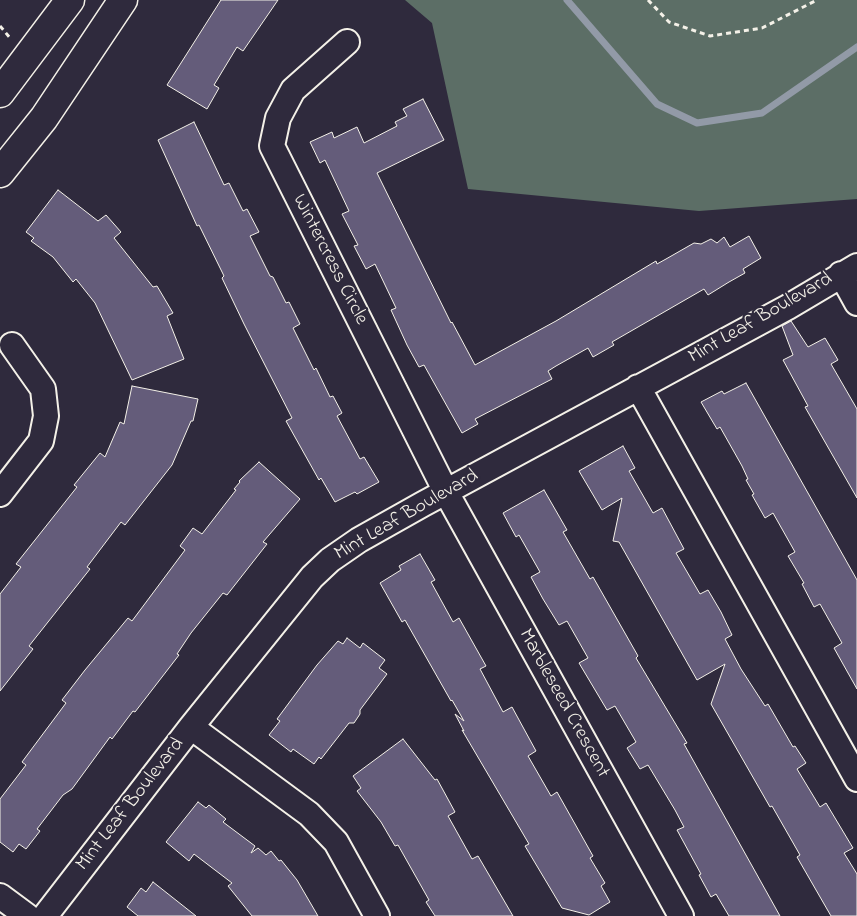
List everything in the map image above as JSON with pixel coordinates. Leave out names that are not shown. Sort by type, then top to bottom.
[{"type":"main road","points":[[0,93],[70,0]]},
{"type":"main road","points":[[0,174],[44,118],[123,0]]},
{"type":"street","name":"Wintercress Circle","points":[[347,42],[293,90],[278,118],[272,146],[446,492]]},
{"type":"street","name":"Mint Leaf Boulevard","points":[[45,916],[191,727],[312,577],[324,566],[359,540],[788,307],[849,270]]},
{"type":"street","points":[[849,270],[857,303]]},
{"type":"street","points":[[0,494],[41,441],[46,416],[43,389],[12,345]]},
{"type":"street","points":[[638,388],[857,779]]},
{"type":"street","name":"Marbleseed Crescent","points":[[446,492],[681,916]]},
{"type":"street","points":[[191,727],[310,814],[336,842],[377,916]]},
{"type":"street","points":[[0,896],[27,916]]},
{"type":"path","points":[[648,0],[669,22],[710,36],[762,28],[817,0]]},
{"type":"path","points":[[0,26],[14,43]]},
{"type":"green space","points":[[405,0],[857,0],[857,199],[699,211],[468,189],[432,23]]},
{"type":"building","points":[[221,0],[278,0],[243,51],[237,47],[214,85],[219,88],[207,109],[167,85]]},
{"type":"building","points":[[423,99],[444,140],[377,173],[451,323],[475,365],[556,321],[656,261],[657,264],[694,243],[701,244],[711,239],[717,243],[724,237],[730,247],[749,236],[761,258],[743,269],[745,273],[708,295],[704,289],[612,342],[614,345],[593,357],[588,348],[556,366],[548,371],[552,379],[475,419],[478,424],[462,433],[424,365],[419,367],[407,345],[391,310],[396,308],[375,264],[366,269],[354,246],[358,245],[342,214],[349,211],[325,160],[320,163],[310,142],[332,132],[334,138],[357,127],[364,143],[397,126],[395,122],[407,116],[403,109]]},
{"type":"building","points":[[194,122],[224,185],[229,183],[243,211],[247,209],[259,232],[250,236],[270,276],[273,277],[286,303],[289,302],[300,324],[293,328],[314,370],[316,368],[330,397],[333,396],[342,413],[337,416],[360,459],[364,457],[379,482],[357,494],[355,492],[335,502],[321,478],[319,480],[286,421],[292,418],[244,324],[222,278],[224,276],[199,225],[197,226],[158,140]]},
{"type":"building","points":[[58,190],[98,221],[106,215],[121,232],[114,238],[153,287],[157,286],[173,313],[167,316],[184,359],[132,380],[95,303],[76,279],[73,282],[53,257],[31,241],[34,238],[26,232]]},
{"type":"building","points":[[791,321],[808,347],[825,338],[838,360],[831,364],[857,409],[857,498],[805,407],[808,406],[783,360],[793,355],[782,326]]},
{"type":"building","points":[[746,383],[857,580],[857,689],[834,648],[842,643],[820,604],[814,607],[802,584],[804,583],[788,556],[795,552],[773,513],[765,518],[752,495],[754,494],[746,480],[748,479],[742,466],[720,427],[717,429],[701,402],[722,391],[724,394]]},
{"type":"building","points":[[132,386],[198,399],[193,421],[191,421],[172,465],[125,525],[121,522],[87,567],[90,569],[29,646],[33,649],[0,691],[0,594],[21,567],[16,564],[77,487],[74,485],[100,453],[105,457],[120,422],[124,424]]},
{"type":"building","points":[[623,446],[635,468],[629,471],[653,513],[662,508],[684,549],[676,553],[700,594],[708,590],[721,612],[732,635],[725,639],[741,669],[765,706],[768,704],[793,747],[795,746],[806,763],[797,769],[820,807],[826,803],[853,848],[844,853],[857,874],[857,916],[831,916],[797,857],[800,855],[711,704],[725,664],[697,680],[619,542],[613,541],[622,498],[602,510],[579,471]]},
{"type":"building","points":[[259,462],[300,499],[263,542],[267,544],[227,595],[223,593],[191,633],[177,654],[179,655],[135,712],[133,711],[112,739],[110,737],[72,789],[63,795],[37,829],[40,831],[26,849],[19,844],[13,852],[0,842],[0,799],[26,765],[22,762],[66,703],[62,700],[85,670],[128,618],[132,621],[185,550],[180,546],[193,528],[202,534],[236,490],[234,489],[239,481]]},
{"type":"building","points":[[544,490],[567,530],[563,532],[590,579],[593,577],[638,656],[636,658],[687,743],[684,744],[780,916],[729,916],[716,894],[711,897],[677,830],[684,827],[675,810],[648,765],[640,769],[627,748],[636,742],[615,706],[607,710],[579,663],[588,658],[567,621],[559,625],[543,599],[531,577],[540,572],[519,535],[516,537],[503,513]]},
{"type":"building","points":[[420,554],[435,580],[431,582],[453,622],[459,618],[486,666],[480,669],[503,712],[512,707],[536,751],[528,756],[551,796],[557,792],[593,856],[590,858],[605,883],[601,886],[610,902],[589,915],[562,908],[525,846],[529,844],[462,730],[464,731],[455,714],[464,721],[405,620],[402,622],[380,583],[401,570],[399,566]]},
{"type":"building","points":[[347,638],[360,648],[363,643],[385,660],[379,668],[387,674],[360,710],[360,714],[354,723],[349,723],[321,759],[319,757],[314,764],[293,749],[291,752],[269,735],[280,721],[277,719],[317,665],[338,641],[343,644]]},
{"type":"building","points":[[403,739],[435,780],[437,779],[455,812],[448,816],[472,859],[478,856],[513,916],[435,916],[426,902],[429,900],[398,845],[395,846],[381,822],[357,791],[361,788],[353,776]]},
{"type":"building","points":[[198,802],[206,808],[209,805],[226,819],[223,822],[255,846],[251,853],[258,848],[266,855],[271,851],[279,861],[281,860],[297,880],[318,916],[252,916],[228,886],[232,883],[194,854],[189,861],[166,842]]},
{"type":"building","points":[[153,882],[196,916],[138,916],[127,907],[141,888],[146,892]]},
{"type":"waterway","points":[[567,0],[657,104],[697,123],[762,113],[857,47]]}]
